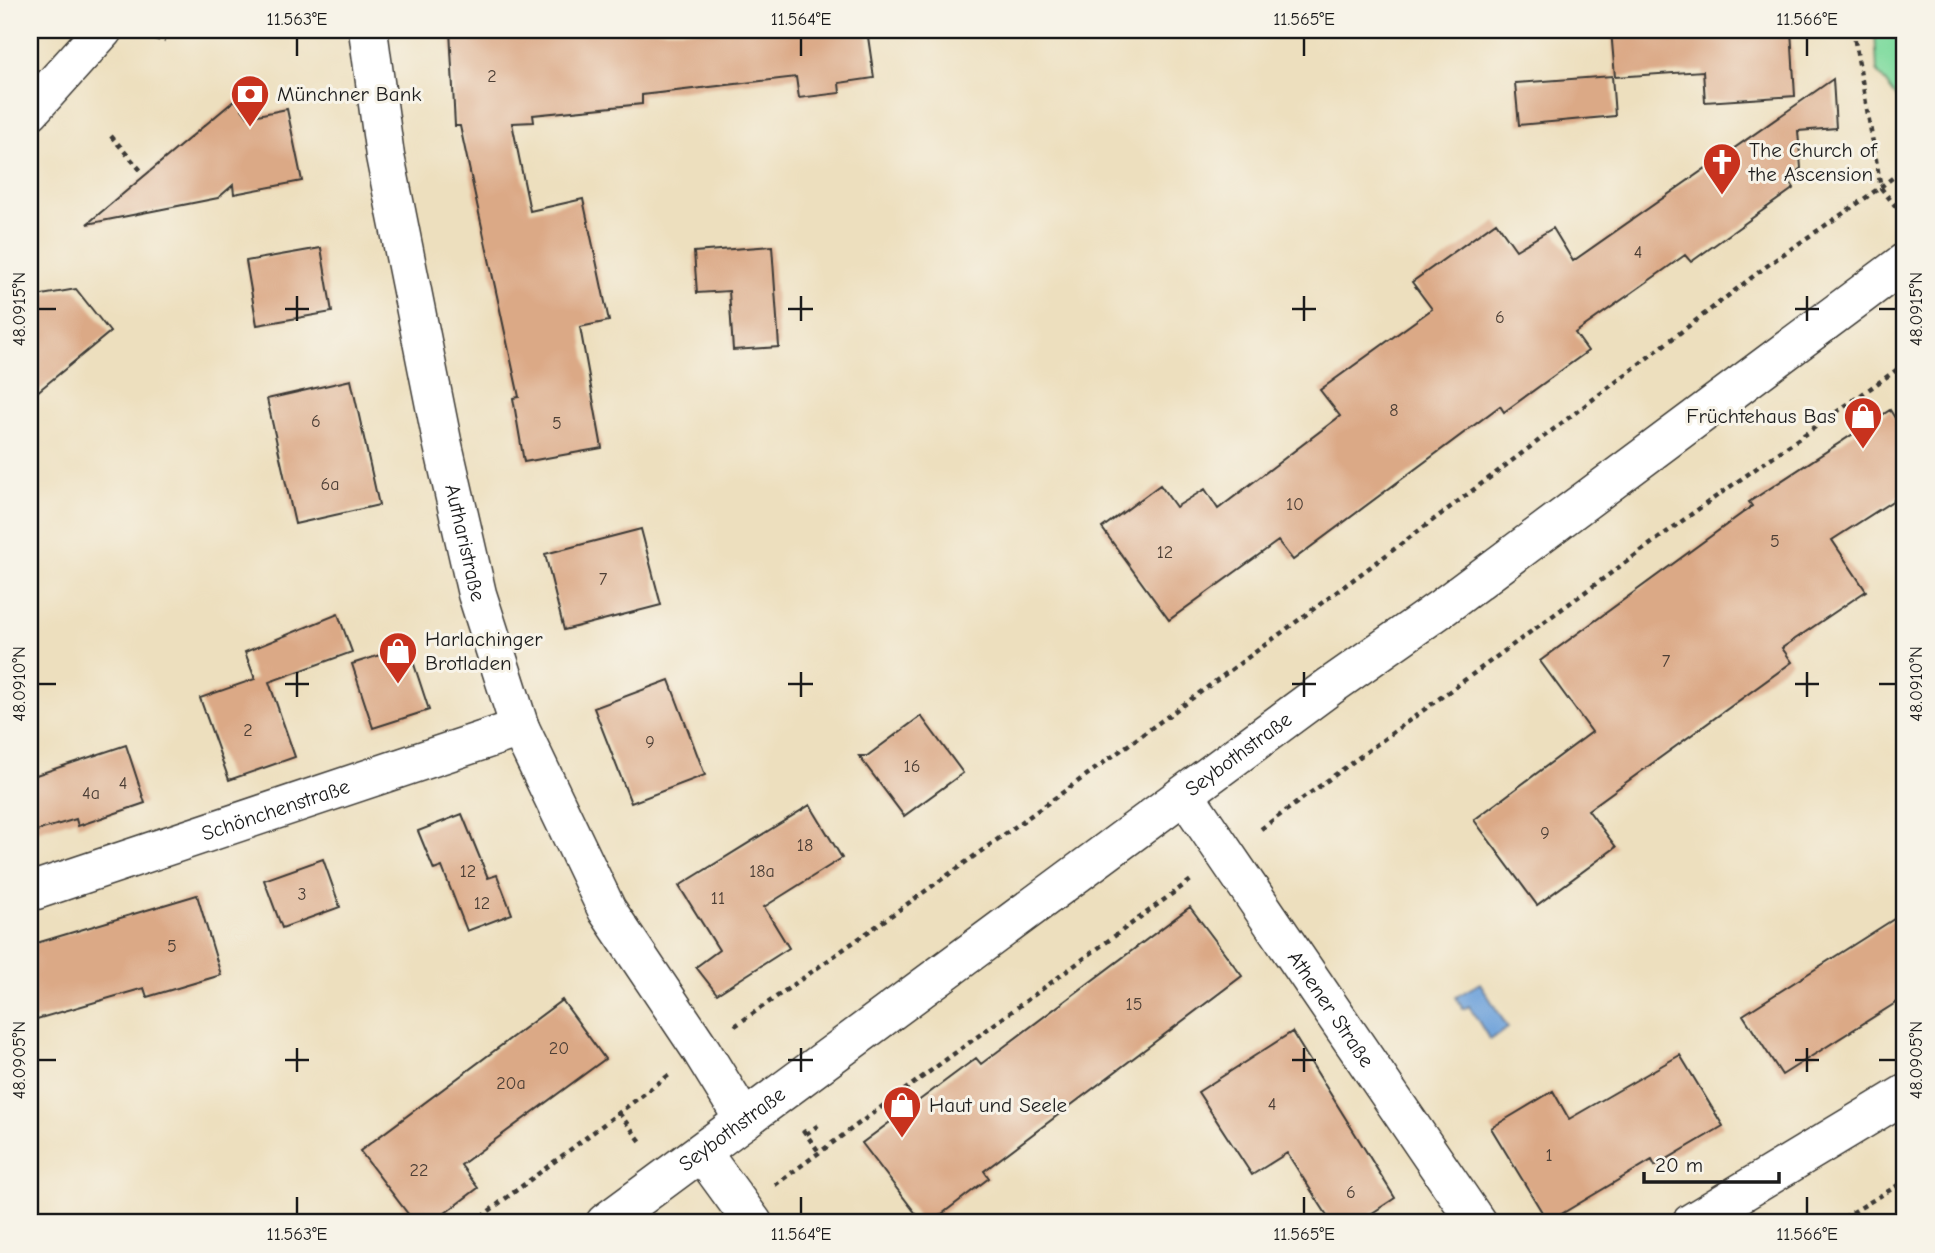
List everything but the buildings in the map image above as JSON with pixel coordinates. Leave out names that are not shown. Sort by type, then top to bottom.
[{"type":"street","points":[[30,111],[103,30]]},
{"type":"street","name":"Autharistraße","points":[[368,30],[385,156],[442,441],[477,594],[520,728],[607,910],[701,1050],[744,1120]]},
{"type":"street","name":"Seybothstraße","points":[[605,1223],[1443,607],[1905,262]]},
{"type":"street","name":"Schönchenstraße","points":[[30,892],[520,728]]},
{"type":"street","name":"Athener Straße","points":[[1185,795],[1477,1223]]},
{"type":"street","points":[[1692,1223],[1905,1094]]},
{"type":"street","points":[[702,1153],[748,1216]]},
{"type":"path","points":[[1853,30],[1881,188],[1905,218]]},
{"type":"path","points":[[111,136],[143,173]]},
{"type":"path","points":[[473,1223],[701,1050],[1139,740],[1581,409],[1765,267],[1881,188],[1905,168]]},
{"type":"path","points":[[748,1216],[1226,854],[1704,505],[1905,364]]},
{"type":"path","points":[[806,1134],[820,1124]]},
{"type":"path","points":[[1835,1223],[1905,1181]]},
{"type":"path","points":[[1846,1216],[1851,1223]]},
{"type":"green space","points":[[1875,30],[1905,30],[1905,109],[1877,71]]},
{"type":"water","points":[[1480,983],[1508,1028],[1490,1040],[1469,1006],[1463,1009],[1456,997]]},
{"type":"place","name":"Münchner Bank","points":[[250,128]]},
{"type":"place","name":"The Church of the Ascension","points":[[1722,196]]},
{"type":"place","name":"Früchtehaus Bas","points":[[1863,450]]},
{"type":"place","name":"Harlachinger Brotladen","points":[[398,685]]},
{"type":"place","name":"Haut und Seele","points":[[902,1139]]}]
